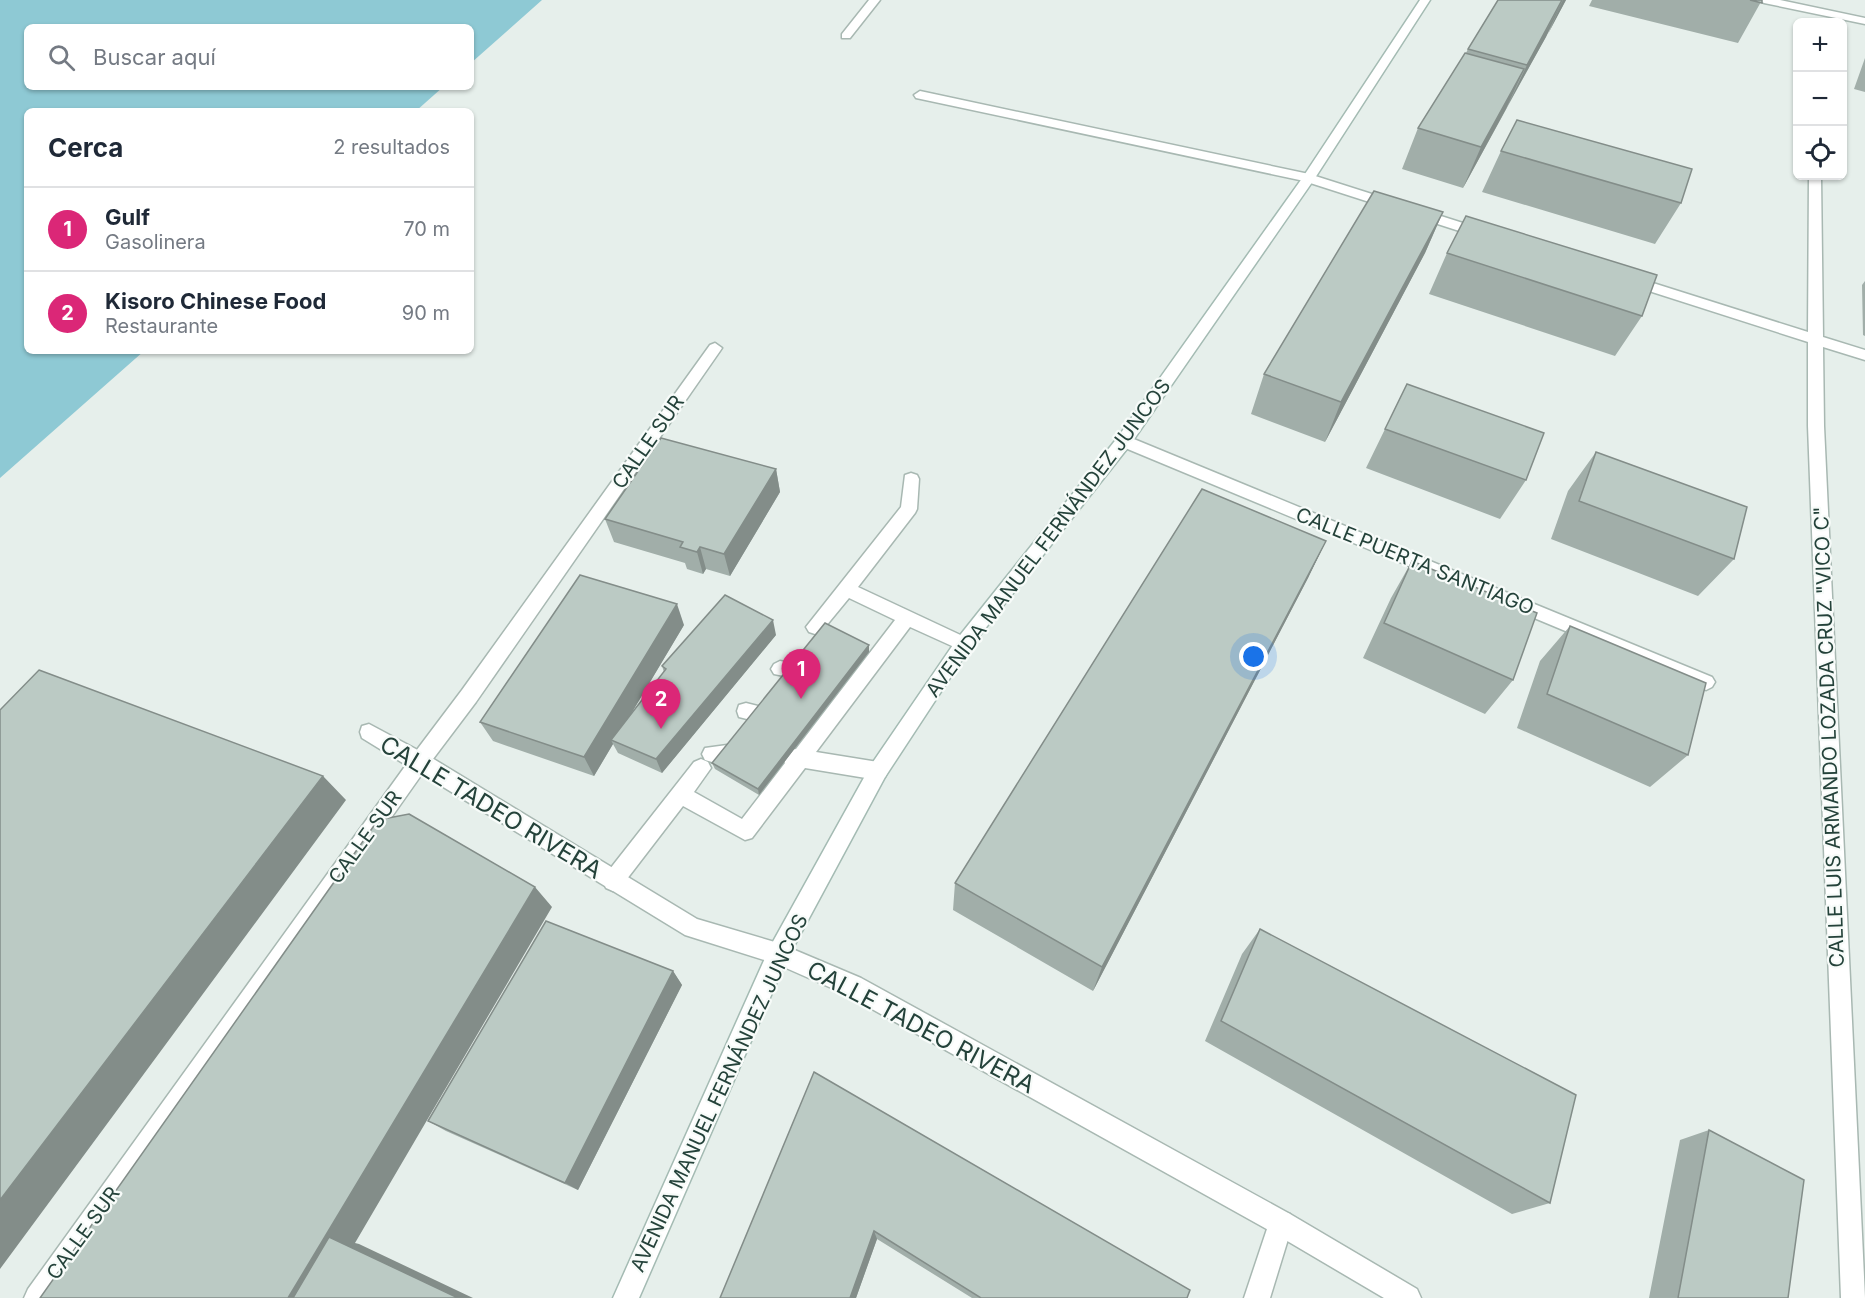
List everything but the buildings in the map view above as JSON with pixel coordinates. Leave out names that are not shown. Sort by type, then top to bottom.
[{"type":"street","points":[[846,36],[875,0]]},
{"type":"street","name":"AVENIDA MANUEL FERNÁNDEZ JUNCOS","points":[[626,1298],[778,954],[878,771],[963,644],[1124,441],[1309,178],[1425,0]]},
{"type":"street","points":[[1764,0],[1865,21]]},
{"type":"street","points":[[920,95],[1309,178],[1500,239]]},
{"type":"street","name":"CALLE LUIS ARMANDO LOZADA CRUZ \"VICO C\"","points":[[1815,180],[1815,426],[1854,1298]]},
{"type":"street","points":[[1612,275],[1865,355]]},
{"type":"street","name":"CALLE SUR","points":[[37,1298],[420,761],[469,696],[715,348]]},
{"type":"street","name":"CALLE PUERTA SANTIAGO","points":[[1124,441],[1706,682]]},
{"type":"street","points":[[815,627],[909,509],[911,479]]},
{"type":"street","points":[[846,589],[963,644]]},
{"type":"street","points":[[681,795],[745,831],[795,757],[855,678],[907,618]]},
{"type":"street","name":"CALLE TADEO RIVERA","points":[[369,732],[692,928],[778,954],[853,986],[1281,1223],[1408,1298]]},
{"type":"street","points":[[795,757],[878,771]]},
{"type":"street","points":[[613,881],[713,758]]},
{"type":"street","points":[[1257,1298],[1281,1223]]},
{"type":"water","points":[[0,0],[542,0],[474,60],[474,24],[24,24],[24,90],[440,90],[419,108],[24,108],[24,354],[141,354],[0,478]]},
{"type":"place","name":"Gulf","points":[[801,699]]},
{"type":"place","name":"Kisoro Chinese Food","points":[[661,729]]}]
